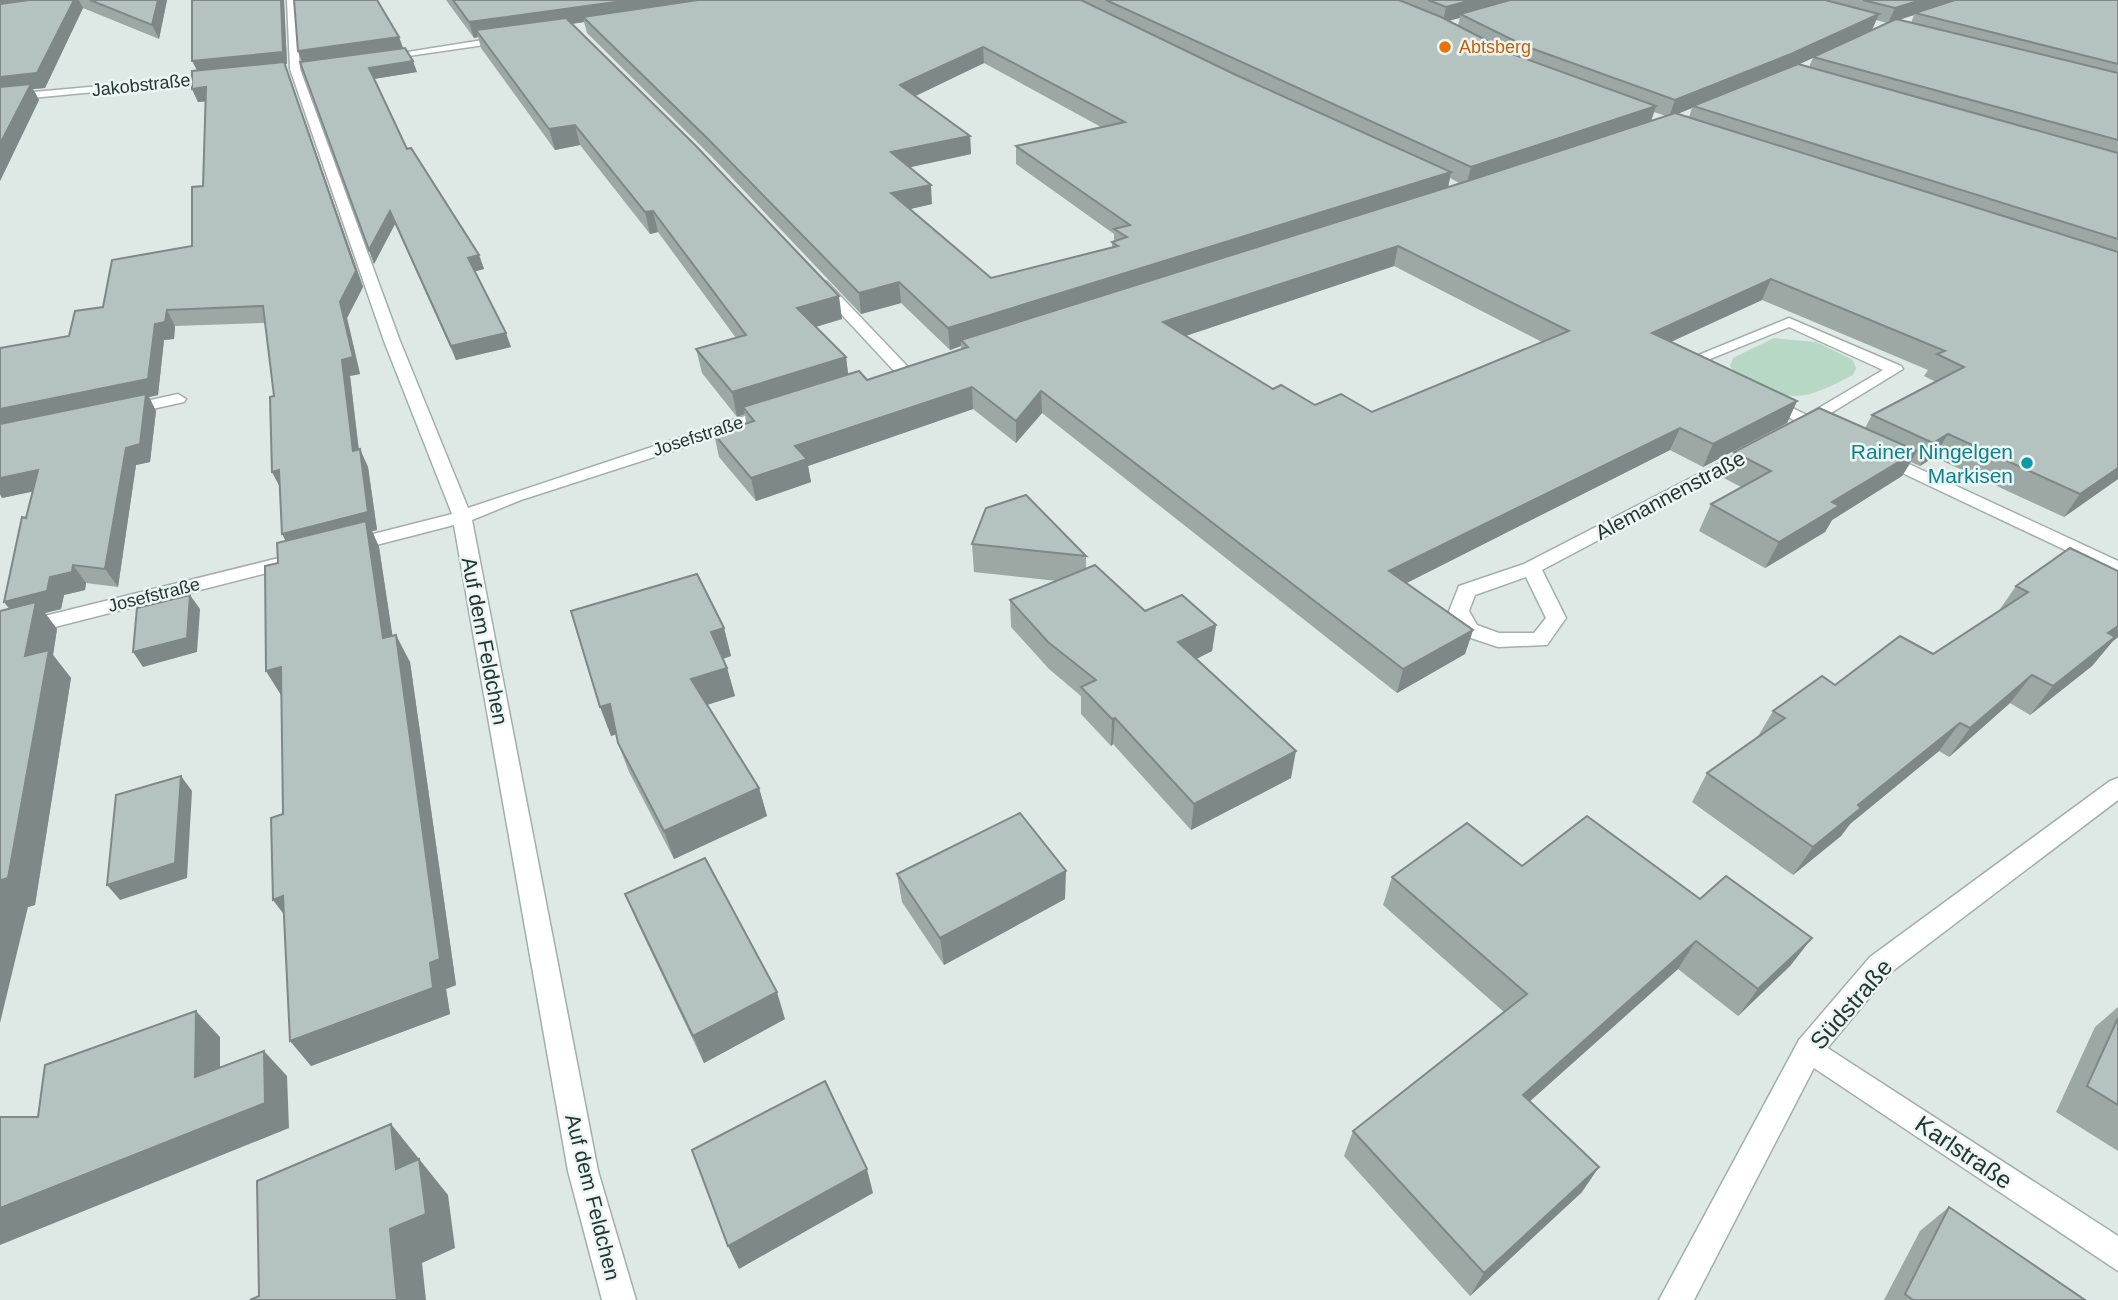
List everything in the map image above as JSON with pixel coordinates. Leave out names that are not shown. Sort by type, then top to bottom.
[{"type":"street","name":"Auf dem Feldchen","points":[[291,0],[295,69],[392,341],[462,517],[583,1171],[619,1300]]},
{"type":"street","points":[[375,58],[521,37]]},
{"type":"street","name":"Jakobstraße","points":[[0,99],[229,76]]},
{"type":"street","points":[[811,273],[902,370]]},
{"type":"street","name":"Alemannenstraße","points":[[1531,568],[1556,618],[1540,640],[1499,640],[1469,630],[1459,611],[1466,592],[1531,568],[1808,422],[1895,369],[1790,322],[1687,363],[1808,422],[1833,434]]},
{"type":"street","points":[[110,413],[178,399]]},
{"type":"street","name":"Josefstraße","points":[[0,634],[462,517],[515,496],[786,408]]},
{"type":"street","points":[[1870,452],[2118,569]]},
{"type":"street","name":"Südstraße","points":[[1676,1300],[1809,1049],[1880,965],[2118,788]]},
{"type":"street","name":"Karlstraße","points":[[1809,1049],[2118,1255]]},
{"type":"green space","points":[[1774,338],[1816,342],[1853,360],[1856,368],[1853,375],[1828,388],[1795,396],[1770,391],[1735,372],[1730,366],[1733,358]]},
{"type":"building","points":[[29,0],[74,0],[37,73],[0,77],[0,4]]},
{"type":"building","points":[[90,0],[158,0],[152,25]]},
{"type":"building","points":[[192,0],[281,0],[283,52],[192,61]]},
{"type":"building","points":[[294,0],[377,0],[399,37],[298,51]]},
{"type":"building","points":[[453,0],[630,0],[469,22]]},
{"type":"building","points":[[698,0],[1081,0],[1236,75],[1451,172],[948,328],[899,282],[859,293],[707,138],[583,17]],"holes":[[[983,47],[1125,122],[1016,146],[1130,225],[1114,229],[1127,237],[1112,242],[1118,246],[991,278],[891,193],[931,185],[891,152],[970,136],[900,85]]]},
{"type":"building","points":[[1106,0],[1399,0],[1441,17],[1515,55],[1656,106],[1471,167]]},
{"type":"building","points":[[1428,0],[1472,0],[1446,7]]},
{"type":"building","points":[[1510,0],[1825,0],[1879,14],[1791,54],[1675,100],[1525,46],[1460,14]]},
{"type":"building","points":[[1863,0],[1921,0],[1895,8]]},
{"type":"building","points":[[1955,0],[2118,0],[2118,64],[1915,13]]},
{"type":"building","points":[[566,18],[695,145],[839,296],[797,308],[846,357],[732,392],[696,349],[746,335],[653,211],[645,212],[575,125],[549,129],[476,30]]},
{"type":"building","points":[[1896,19],[2118,73],[2118,140],[1813,57]]},
{"type":"building","points":[[405,48],[413,61],[369,68],[407,149],[411,148],[479,255],[468,258],[506,333],[451,346],[390,211],[369,250],[300,62]]},
{"type":"building","points":[[284,62],[356,271],[340,302],[353,357],[342,360],[353,451],[360,449],[368,512],[282,534],[279,470],[272,472],[270,397],[274,396],[263,306],[167,310],[165,322],[155,324],[148,379],[0,409],[0,348],[69,336],[75,311],[103,307],[112,260],[192,246],[192,187],[203,186],[206,87],[192,89],[192,71]]},
{"type":"building","points":[[1798,64],[2118,153],[2118,239],[1693,106]]},
{"type":"building","points":[[31,84],[0,144],[0,87]]},
{"type":"building","points":[[1675,113],[2118,252],[2118,468],[2080,494],[1948,434],[1933,443],[1872,415],[1964,367],[1937,354],[1945,351],[1771,279],[1652,333],[1797,401],[1713,444],[1680,428],[1389,571],[1473,630],[1403,669],[1041,391],[1016,421],[972,387],[795,446],[807,459],[751,478],[714,434],[754,421],[743,407],[859,371],[867,380],[968,347],[961,340]],"holes":[[[1398,246],[1569,331],[1372,412],[1341,394],[1315,405],[1281,385],[1273,389],[1163,322]]]},
{"type":"building","points":[[146,394],[140,444],[126,448],[105,569],[73,565],[72,572],[50,577],[47,591],[4,602],[22,517],[26,518],[38,470],[0,478],[0,424]]},
{"type":"building","points":[[1819,408],[1917,451],[1832,502],[1839,506],[1779,542],[1711,504],[1771,471],[1734,452]]},
{"type":"building","points":[[1026,495],[1086,556],[972,544],[986,508]]},
{"type":"building","points":[[366,521],[383,638],[396,635],[440,959],[430,963],[433,988],[290,1041],[283,896],[273,900],[271,818],[283,814],[281,667],[266,671],[265,566],[278,563],[277,543]]},
{"type":"building","points":[[2070,548],[2118,571],[2118,626],[2108,633],[2115,637],[2053,686],[2032,675],[1970,728],[1960,723],[1858,805],[1861,808],[1813,847],[1707,773],[1785,718],[1773,711],[1822,676],[1835,685],[1900,636],[1933,654],[2028,592],[2016,586]]},
{"type":"building","points":[[1095,565],[1145,611],[1182,595],[1216,625],[1178,642],[1296,751],[1194,804],[1115,718],[1112,719],[1081,687],[1096,680],[1048,642],[1010,600]]},
{"type":"building","points":[[697,574],[724,628],[711,632],[727,668],[691,679],[759,788],[664,831],[618,743],[610,704],[600,707],[571,611]]},
{"type":"building","points":[[190,595],[187,638],[133,652],[137,608]]},
{"type":"building","points":[[36,602],[25,656],[49,650],[8,878],[1,880],[0,884],[0,611]]},
{"type":"building","points":[[181,776],[175,863],[107,885],[116,795]]},
{"type":"building","points":[[1020,813],[1066,871],[940,938],[897,874]]},
{"type":"building","points":[[1587,816],[1700,899],[1726,876],[1812,938],[1758,989],[1696,941],[1523,1095],[1599,1167],[1484,1273],[1353,1131],[1527,994],[1392,877],[1467,823],[1522,866]]},
{"type":"building","points":[[705,858],[777,992],[693,1036],[625,894]]},
{"type":"building","points":[[196,1011],[195,1077],[264,1051],[265,1103],[0,1208],[0,1117],[38,1117],[45,1065]]},
{"type":"building","points":[[2118,1018],[2118,1105],[2087,1086]]},
{"type":"building","points":[[825,1081],[867,1169],[728,1246],[692,1150]]},
{"type":"building","points":[[391,1124],[396,1169],[419,1159],[426,1214],[390,1229],[397,1300],[250,1300],[259,1296],[257,1181]]},
{"type":"building","points":[[1949,1207],[2085,1300],[1913,1300],[1905,1294]]},
{"type":"place","name":"Abtsberg","points":[[1445,47]]},
{"type":"place","name":"Rainer Ningelgen Markisen","points":[[2027,463]]}]
